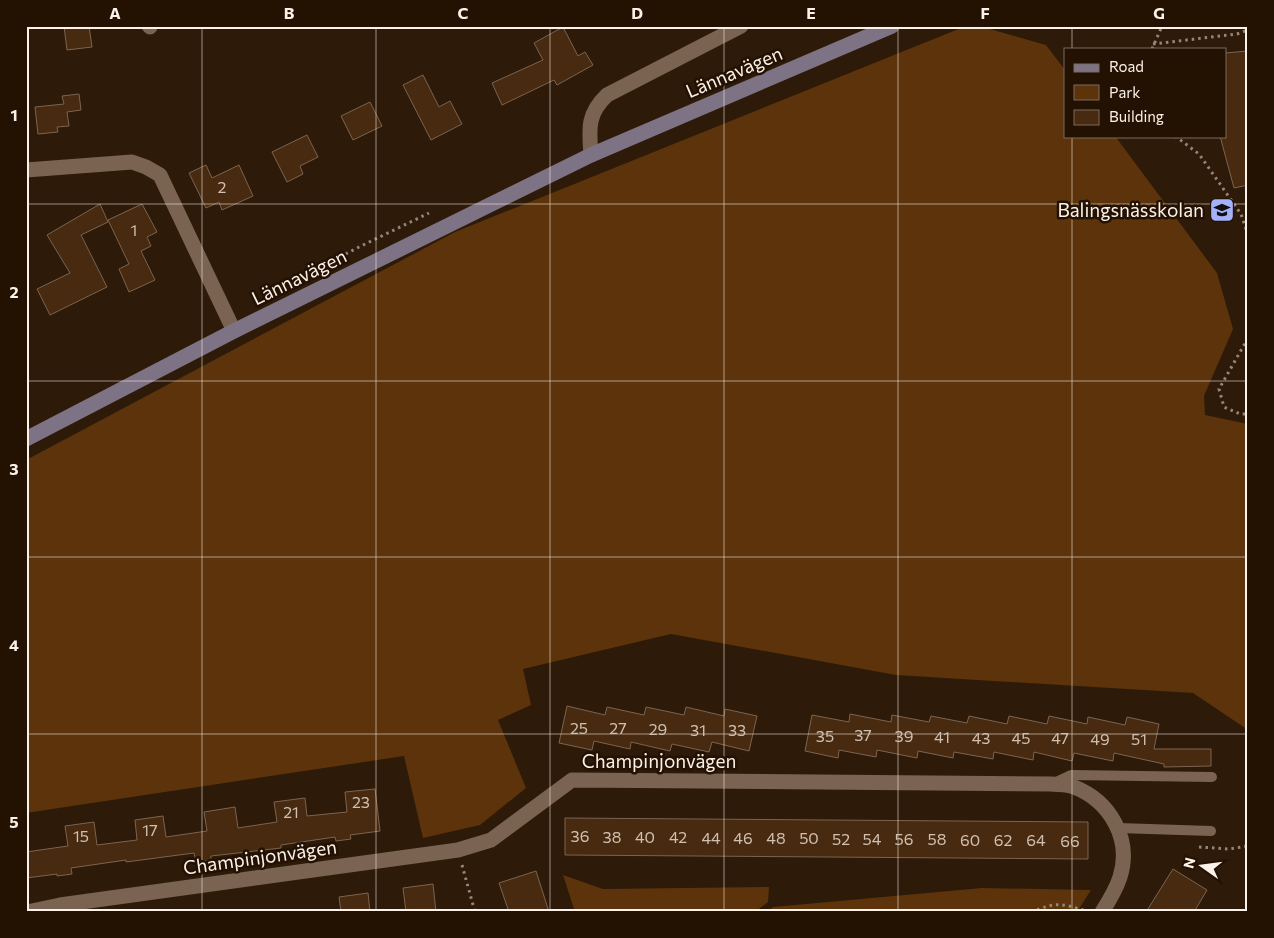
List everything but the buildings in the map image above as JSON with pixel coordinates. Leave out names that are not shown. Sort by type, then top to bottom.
[{"type":"main road","name":"Lännavägen","points":[[26,439],[234,331],[591,155],[892,26]]},
{"type":"street","name":"Lännavägen","points":[[591,155],[590,126],[592,114],[597,104],[607,95],[640,76],[741,26]]},
{"type":"street","points":[[26,170],[132,162],[160,175],[234,331]]},
{"type":"street","name":"Champinjonvägen","points":[[27,912],[60,905],[458,850],[491,840],[572,780],[1051,784],[1072,786],[1101,803],[1112,816],[1123,844],[1124,859],[1120,877],[1112,896],[1102,912]]},
{"type":"lane","points":[[1051,784],[1071,775],[1212,777]]},
{"type":"lane","points":[[1118,828],[1211,831]]},
{"type":"path","points":[[1152,47],[1162,26]]},
{"type":"path","points":[[1152,47],[1237,34],[1248,30]]},
{"type":"path","points":[[1178,138],[1199,154],[1241,214],[1248,235]]},
{"type":"path","points":[[1248,338],[1220,389],[1224,407],[1240,414],[1248,414]]},
{"type":"path","points":[[458,850],[476,912]]},
{"type":"path","points":[[1032,912],[1052,904],[1067,905],[1086,912]]},
{"type":"green space","points":[[966,26],[979,26],[1046,45],[1064,69],[1064,138],[1116,138],[1217,273],[1233,329],[1204,396],[1205,415],[1248,424],[1248,730],[1193,693],[896,675],[671,634],[523,669],[531,705],[498,720],[526,788],[480,825],[423,838],[404,756],[26,813],[26,460],[455,232]]},
{"type":"green space","points":[[563,875],[603,889],[769,887],[768,902],[755,912],[575,912]]},
{"type":"green space","points":[[982,888],[1091,890],[1077,912],[766,912],[773,907]]},
{"type":"place","name":"Balingsnässkolan","points":[[1222,210]]}]
